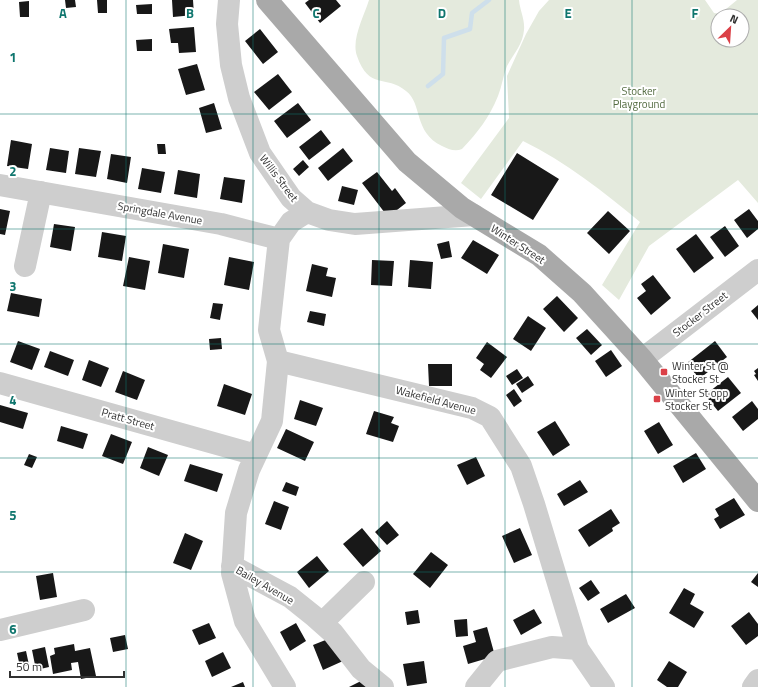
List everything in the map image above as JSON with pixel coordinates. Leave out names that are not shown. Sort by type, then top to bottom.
[{"type":"main road","name":"Winter Street","points":[[267,0],[406,162],[462,208],[539,255],[582,293],[642,359],[758,501]]},
{"type":"street","name":"Willis Street","points":[[229,0],[227,24],[231,65],[239,98],[260,153],[291,198],[307,212],[329,220],[355,224],[474,215]]},
{"type":"street","name":"Springdale Avenue","points":[[0,185],[221,224],[279,239]]},
{"type":"street","points":[[25,266],[40,192]]},
{"type":"street","points":[[285,687],[246,621],[232,573],[232,566],[236,513],[249,470],[272,421],[278,361],[269,330],[279,239],[291,222],[307,212]]},
{"type":"street","name":"Stocker Street","points":[[642,359],[758,270]]},
{"type":"street","name":"Wakefield Avenue","points":[[278,361],[472,408],[490,417],[521,466],[578,649]]},
{"type":"street","name":"Pratt Street","points":[[0,383],[256,455]]},
{"type":"street","name":"Bailey Avenue","points":[[232,566],[290,597],[333,633],[361,669],[383,687]]},
{"type":"street","points":[[322,624],[364,582]]},
{"type":"street","points":[[0,630],[84,610]]},
{"type":"street","points":[[476,687],[497,661],[552,647],[578,649],[604,687]]},
{"type":"street","points":[[753,687],[758,680]]},
{"type":"green space","points":[[369,0],[519,0],[524,26],[522,40],[507,66],[495,104],[478,131],[462,149],[449,149],[433,140],[422,126],[415,103],[406,91],[392,83],[373,78],[367,74],[362,67],[357,56],[356,43],[359,28]]},
{"type":"green space","name":"Stocker Playground","points":[[549,0],[705,0],[711,8],[710,48],[750,48],[750,8],[727,8],[737,0],[758,0],[758,203],[738,180],[649,246],[619,300],[602,285],[640,222],[598,189],[554,158],[523,141],[481,199],[461,183],[509,118],[507,76],[526,34],[539,11]]},
{"type":"building","points":[[65,0],[75,0],[76,7],[66,8]]},
{"type":"building","points":[[97,0],[107,0],[107,13],[98,13]]},
{"type":"building","points":[[172,0],[193,0],[194,15],[173,17]]},
{"type":"building","points":[[309,0],[336,0],[341,6],[320,23],[305,3]]},
{"type":"building","points":[[29,1],[29,17],[20,17],[19,2]]},
{"type":"building","points":[[152,4],[152,14],[137,14],[136,5]]},
{"type":"building","points":[[194,27],[196,52],[179,53],[178,43],[171,43],[169,29]]},
{"type":"building","points":[[260,29],[278,52],[263,64],[245,41]]},
{"type":"building","points":[[152,39],[152,51],[137,51],[136,40]]},
{"type":"building","points":[[197,64],[205,90],[186,95],[178,69]]},
{"type":"building","points":[[278,74],[292,92],[269,110],[254,92]]},
{"type":"building","points":[[214,103],[222,129],[206,133],[199,108]]},
{"type":"building","points":[[298,103],[311,120],[287,138],[274,121]]},
{"type":"building","points":[[321,130],[331,143],[309,160],[299,147]]},
{"type":"building","points":[[11,140],[32,144],[28,169],[7,166]]},
{"type":"building","points":[[157,144],[165,144],[166,154],[158,154]]},
{"type":"building","points":[[50,148],[69,151],[66,173],[46,170]]},
{"type":"building","points":[[79,148],[101,151],[96,177],[75,174]]},
{"type":"building","points":[[343,148],[353,161],[328,181],[318,168]]},
{"type":"building","points":[[517,153],[559,179],[533,220],[491,195]]},
{"type":"building","points":[[111,154],[131,157],[127,183],[107,179]]},
{"type":"building","points":[[303,160],[309,167],[299,176],[293,169]]},
{"type":"building","points":[[142,168],[165,172],[161,193],[138,189]]},
{"type":"building","points":[[178,170],[200,174],[197,198],[174,194]]},
{"type":"building","points":[[377,172],[392,191],[395,188],[406,203],[388,217],[362,183]]},
{"type":"building","points":[[224,177],[245,180],[242,203],[220,199]]},
{"type":"building","points":[[342,186],[358,190],[354,205],[338,201]]},
{"type":"building","points":[[0,209],[10,211],[5,235],[0,234]]},
{"type":"building","points":[[749,209],[758,221],[758,229],[747,238],[734,220]]},
{"type":"building","points":[[608,211],[630,231],[609,254],[587,233]]},
{"type":"building","points":[[54,224],[75,227],[71,251],[50,247]]},
{"type":"building","points":[[725,226],[739,246],[725,257],[710,237]]},
{"type":"building","points":[[102,232],[126,236],[122,261],[98,257]]},
{"type":"building","points":[[696,234],[714,258],[694,273],[676,249]]},
{"type":"building","points":[[473,240],[499,255],[487,274],[461,258]]},
{"type":"building","points":[[449,241],[452,257],[441,259],[437,244]]},
{"type":"building","points":[[163,244],[189,249],[184,278],[158,273]]},
{"type":"building","points":[[129,257],[150,261],[145,290],[123,286]]},
{"type":"building","points":[[229,257],[254,262],[249,290],[224,285]]},
{"type":"building","points":[[372,260],[394,261],[392,286],[371,285]]},
{"type":"building","points":[[410,260],[433,262],[431,289],[408,287]]},
{"type":"building","points":[[312,264],[328,268],[326,276],[336,278],[332,297],[306,291]]},
{"type":"building","points":[[653,275],[671,298],[651,315],[637,298],[646,291],[641,284]]},
{"type":"building","points":[[11,293],[42,299],[39,317],[7,311]]},
{"type":"building","points":[[557,296],[578,318],[564,332],[543,309]]},
{"type":"building","points":[[213,303],[223,304],[220,320],[210,318]]},
{"type":"building","points":[[758,305],[758,320],[751,311]]},
{"type":"building","points":[[310,311],[326,314],[324,326],[307,322]]},
{"type":"building","points":[[528,316],[546,328],[531,351],[513,339]]},
{"type":"building","points":[[587,329],[602,345],[591,355],[576,338]]},
{"type":"building","points":[[221,338],[222,349],[210,350],[209,339]]},
{"type":"building","points":[[18,341],[40,349],[32,370],[10,362]]},
{"type":"building","points":[[715,341],[727,357],[699,379],[687,363]]},
{"type":"building","points":[[487,342],[507,357],[491,378],[480,370],[484,364],[476,358]]},
{"type":"building","points":[[611,350],[622,366],[606,377],[595,361]]},
{"type":"building","points":[[50,351],[74,360],[68,376],[44,367]]},
{"type":"building","points":[[89,360],[109,368],[101,387],[82,380]]},
{"type":"building","points":[[428,364],[452,364],[452,386],[429,386]]},
{"type":"building","points":[[758,368],[758,381],[754,375],[756,374],[754,371]]},
{"type":"building","points":[[517,369],[523,378],[512,385],[506,376]]},
{"type":"building","points":[[123,371],[145,380],[137,400],[115,392]]},
{"type":"building","points":[[528,376],[534,385],[522,393],[516,384]]},
{"type":"building","points":[[728,377],[741,393],[718,411],[705,395]]},
{"type":"building","points":[[224,384],[252,394],[245,415],[217,406]]},
{"type":"building","points":[[514,389],[522,401],[514,407],[506,395]]},
{"type":"building","points":[[300,400],[323,408],[316,426],[294,419]]},
{"type":"building","points":[[752,401],[758,409],[758,419],[743,431],[732,417]]},
{"type":"building","points":[[0,405],[28,413],[23,429],[0,422]]},
{"type":"building","points":[[374,411],[394,417],[391,423],[399,426],[393,442],[366,434]]},
{"type":"building","points":[[555,421],[570,445],[553,456],[537,432]]},
{"type":"building","points":[[659,422],[673,445],[658,454],[644,431]]},
{"type":"building","points":[[61,426],[88,434],[83,449],[57,441]]},
{"type":"building","points":[[286,429],[314,442],[305,461],[277,448]]},
{"type":"building","points":[[111,434],[132,442],[123,464],[102,456]]},
{"type":"building","points":[[148,447],[168,455],[159,476],[140,468]]},
{"type":"building","points":[[696,453],[706,469],[683,483],[673,466]]},
{"type":"building","points":[[29,454],[37,457],[32,468],[24,465]]},
{"type":"building","points":[[476,457],[485,476],[467,485],[457,465]]},
{"type":"building","points":[[190,464],[223,474],[217,492],[184,481]]},
{"type":"building","points":[[580,480],[588,492],[564,506],[557,494]]},
{"type":"building","points":[[286,482],[299,487],[296,496],[282,491]]},
{"type":"building","points":[[734,498],[745,515],[720,529],[714,519],[719,516],[715,509]]},
{"type":"building","points":[[274,501],[289,507],[281,530],[265,524]]},
{"type":"building","points":[[611,509],[620,523],[612,528],[613,531],[589,547],[578,530]]},
{"type":"building","points":[[387,521],[399,535],[387,545],[375,532]]},
{"type":"building","points":[[362,528],[381,551],[363,567],[343,544]]},
{"type":"building","points":[[520,528],[532,555],[514,563],[502,536]]},
{"type":"building","points":[[185,533],[203,541],[191,570],[173,563]]},
{"type":"building","points":[[431,552],[448,565],[430,588],[413,574]]},
{"type":"building","points":[[317,556],[329,571],[309,588],[297,572]]},
{"type":"building","points":[[53,573],[57,597],[40,600],[36,576]]},
{"type":"building","points":[[758,573],[758,587],[751,582]]},
{"type":"building","points":[[591,580],[600,593],[588,601],[579,588]]},
{"type":"building","points":[[684,588],[695,594],[690,604],[704,612],[694,628],[669,613]]},
{"type":"building","points":[[626,594],[635,608],[608,623],[600,609]]},
{"type":"building","points":[[534,609],[542,623],[521,635],[513,620]]},
{"type":"building","points":[[418,610],[420,623],[407,625],[405,612]]},
{"type":"building","points":[[749,612],[758,624],[758,636],[746,645],[731,626]]},
{"type":"building","points":[[467,619],[468,636],[456,637],[454,620]]},
{"type":"building","points":[[209,623],[216,638],[199,645],[192,630]]},
{"type":"building","points":[[296,623],[306,641],[290,651],[280,632]]},
{"type":"building","points":[[487,627],[495,656],[468,664],[463,646],[476,642],[473,631]]},
{"type":"building","points":[[125,635],[128,649],[113,652],[110,638]]},
{"type":"building","points":[[333,637],[343,661],[323,670],[313,645]]},
{"type":"building","points":[[74,644],[75,651],[90,648],[96,676],[81,679],[78,662],[71,663],[72,670],[53,674],[50,656],[55,654],[54,648]]},
{"type":"building","points":[[45,647],[49,667],[36,670],[32,650]]},
{"type":"building","points":[[26,651],[29,665],[20,667],[17,653]]},
{"type":"building","points":[[223,652],[231,668],[212,677],[205,661]]},
{"type":"building","points":[[424,661],[427,683],[407,686],[403,664]]},
{"type":"building","points":[[669,661],[687,672],[678,687],[667,687],[657,680]]},
{"type":"building","points":[[365,679],[369,687],[349,687]]},
{"type":"building","points":[[243,682],[245,687],[231,687]]},
{"type":"waterway","points":[[428,86],[443,74],[444,38],[470,29],[472,13],[489,0]]},
{"type":"place","name":"Winter St @ Stocker St","points":[[664,372]]},
{"type":"place","name":"Winter St opp Stocker St","points":[[657,399]]}]
